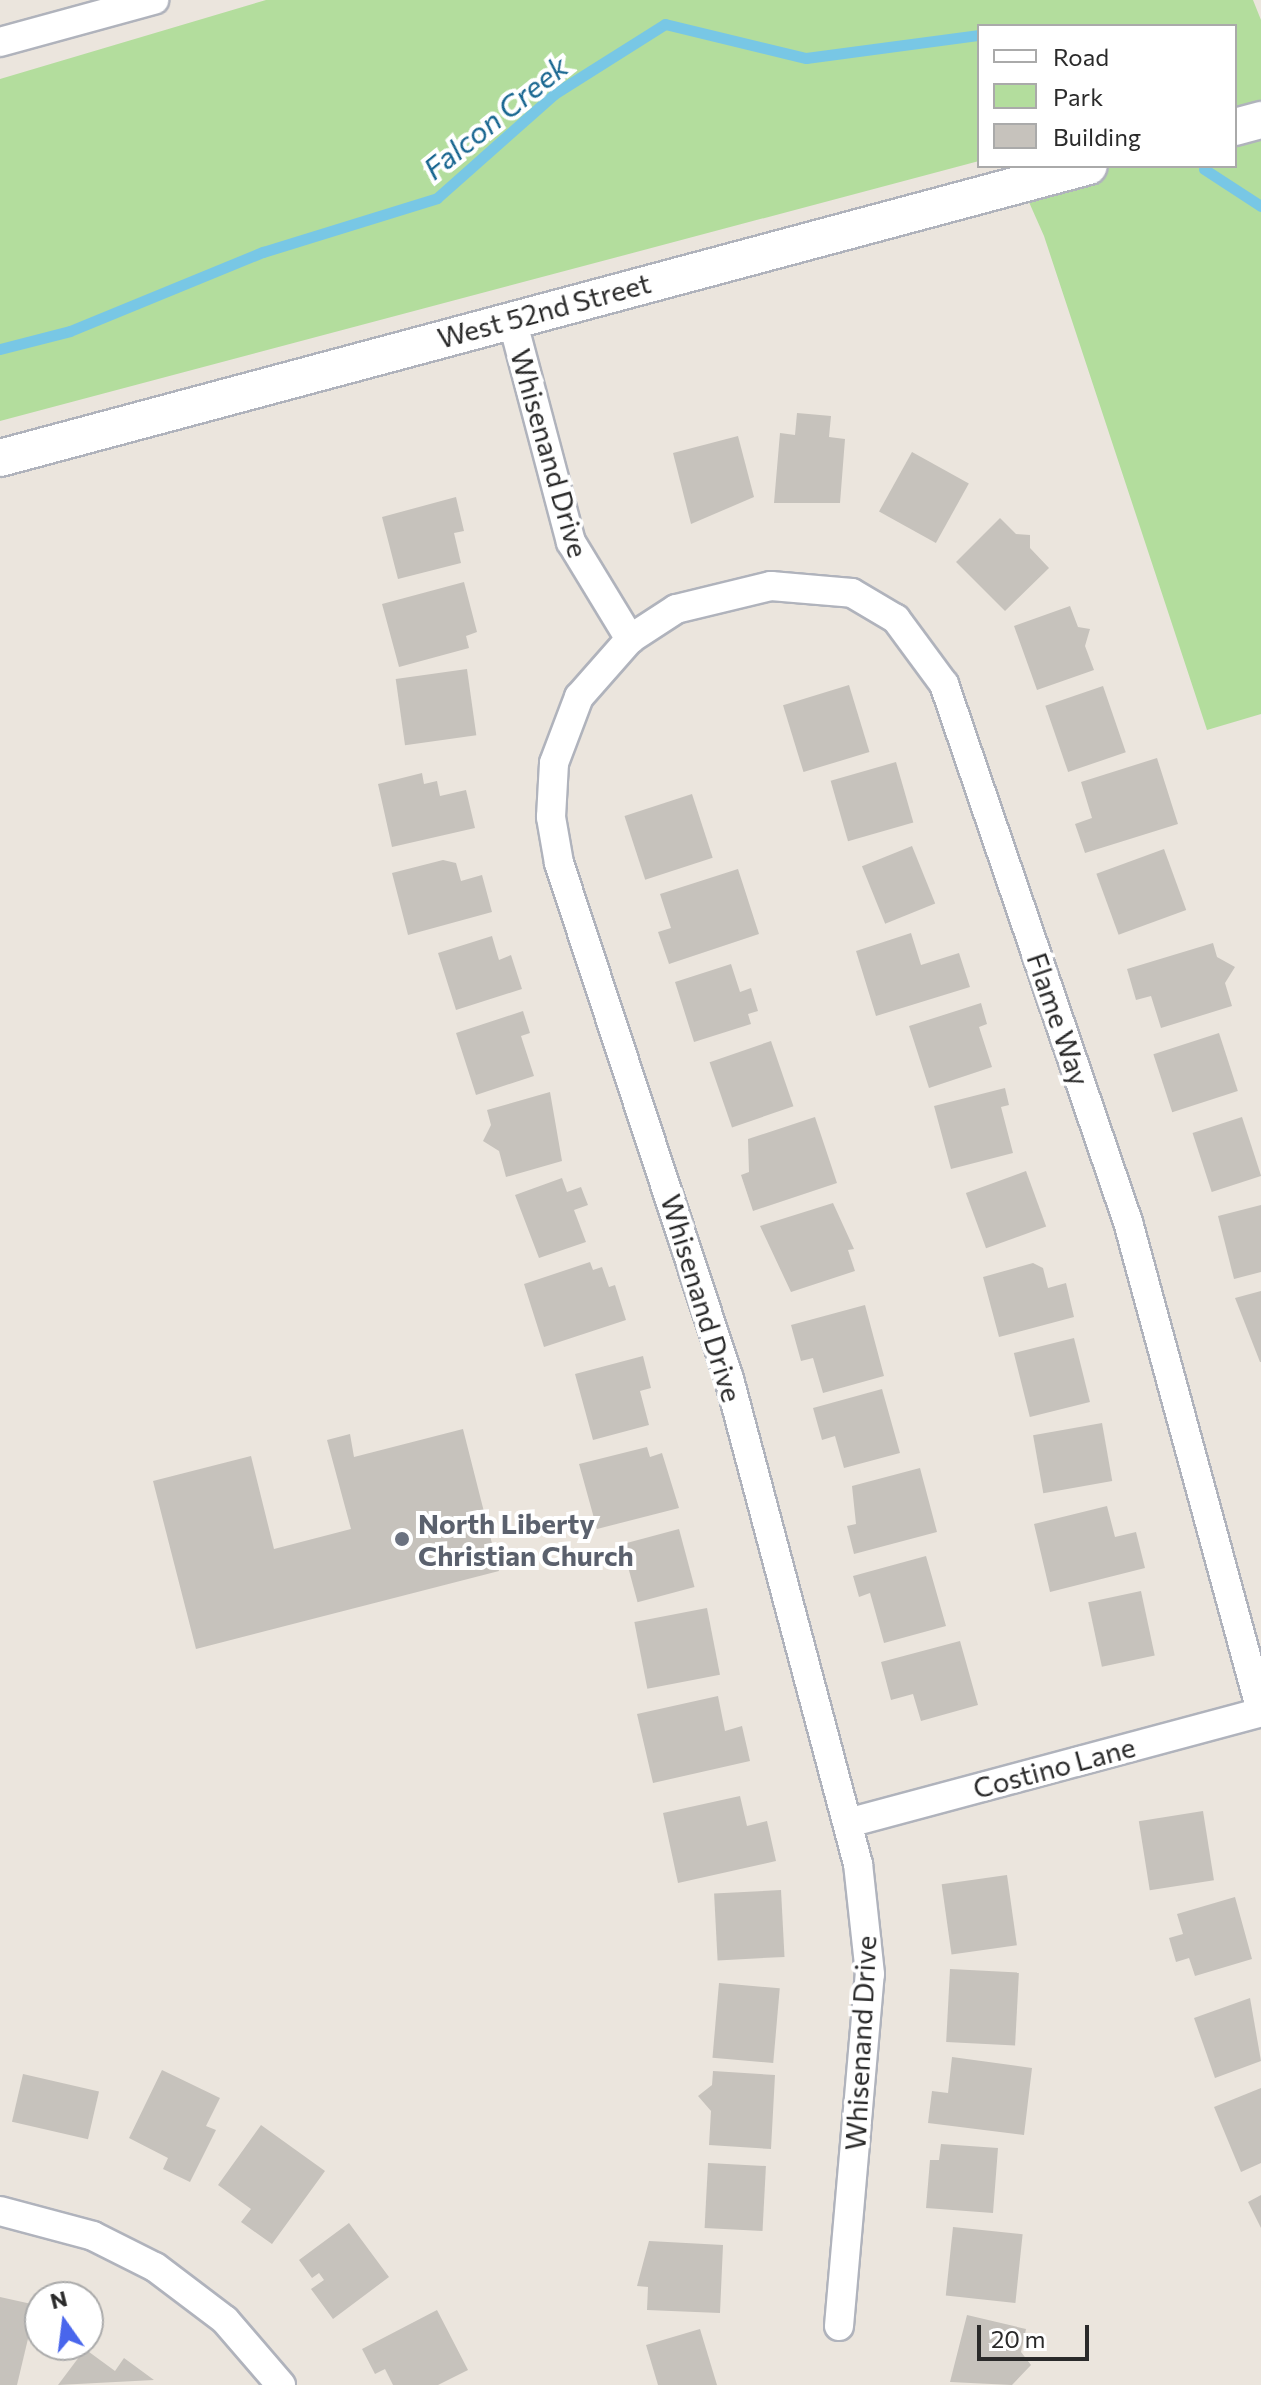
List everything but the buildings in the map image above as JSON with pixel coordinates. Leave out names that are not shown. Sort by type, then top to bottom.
[{"type":"street","points":[[0,42],[154,0]]},
{"type":"street","points":[[1237,126],[1261,120]]},
{"type":"street","name":"West 52nd Street","points":[[0,458],[1081,168]]},
{"type":"street","name":"Whisenand Drive","points":[[512,319],[571,542],[630,639],[569,717],[552,772],[554,839],[721,1353],[848,1823],[870,1974],[839,2326]]},
{"type":"street","name":"Flame Way","points":[[630,639],[692,603],[803,585],[873,602],[933,665],[1128,1222],[1261,1712]]},
{"type":"street","name":"Costino Lane","points":[[848,1823],[1261,1712]]},
{"type":"street","points":[[0,2211],[93,2236],[155,2267],[225,2320],[281,2385]]},
{"type":"green space","points":[[266,0],[1253,0],[1261,20],[1261,714],[1207,730],[1044,236],[1014,168],[1237,168],[1237,24],[977,24],[977,162],[0,421],[0,79]]},
{"type":"waterway","name":"Falcon Creek","points":[[0,349],[70,331],[263,252],[437,198],[554,94],[665,24],[806,58],[977,35]]},
{"type":"waterway","name":"Falcon Creek","points":[[1204,169],[1261,206]]},
{"type":"place","name":"North Liberty Christian Church","points":[[402,1539]]}]
